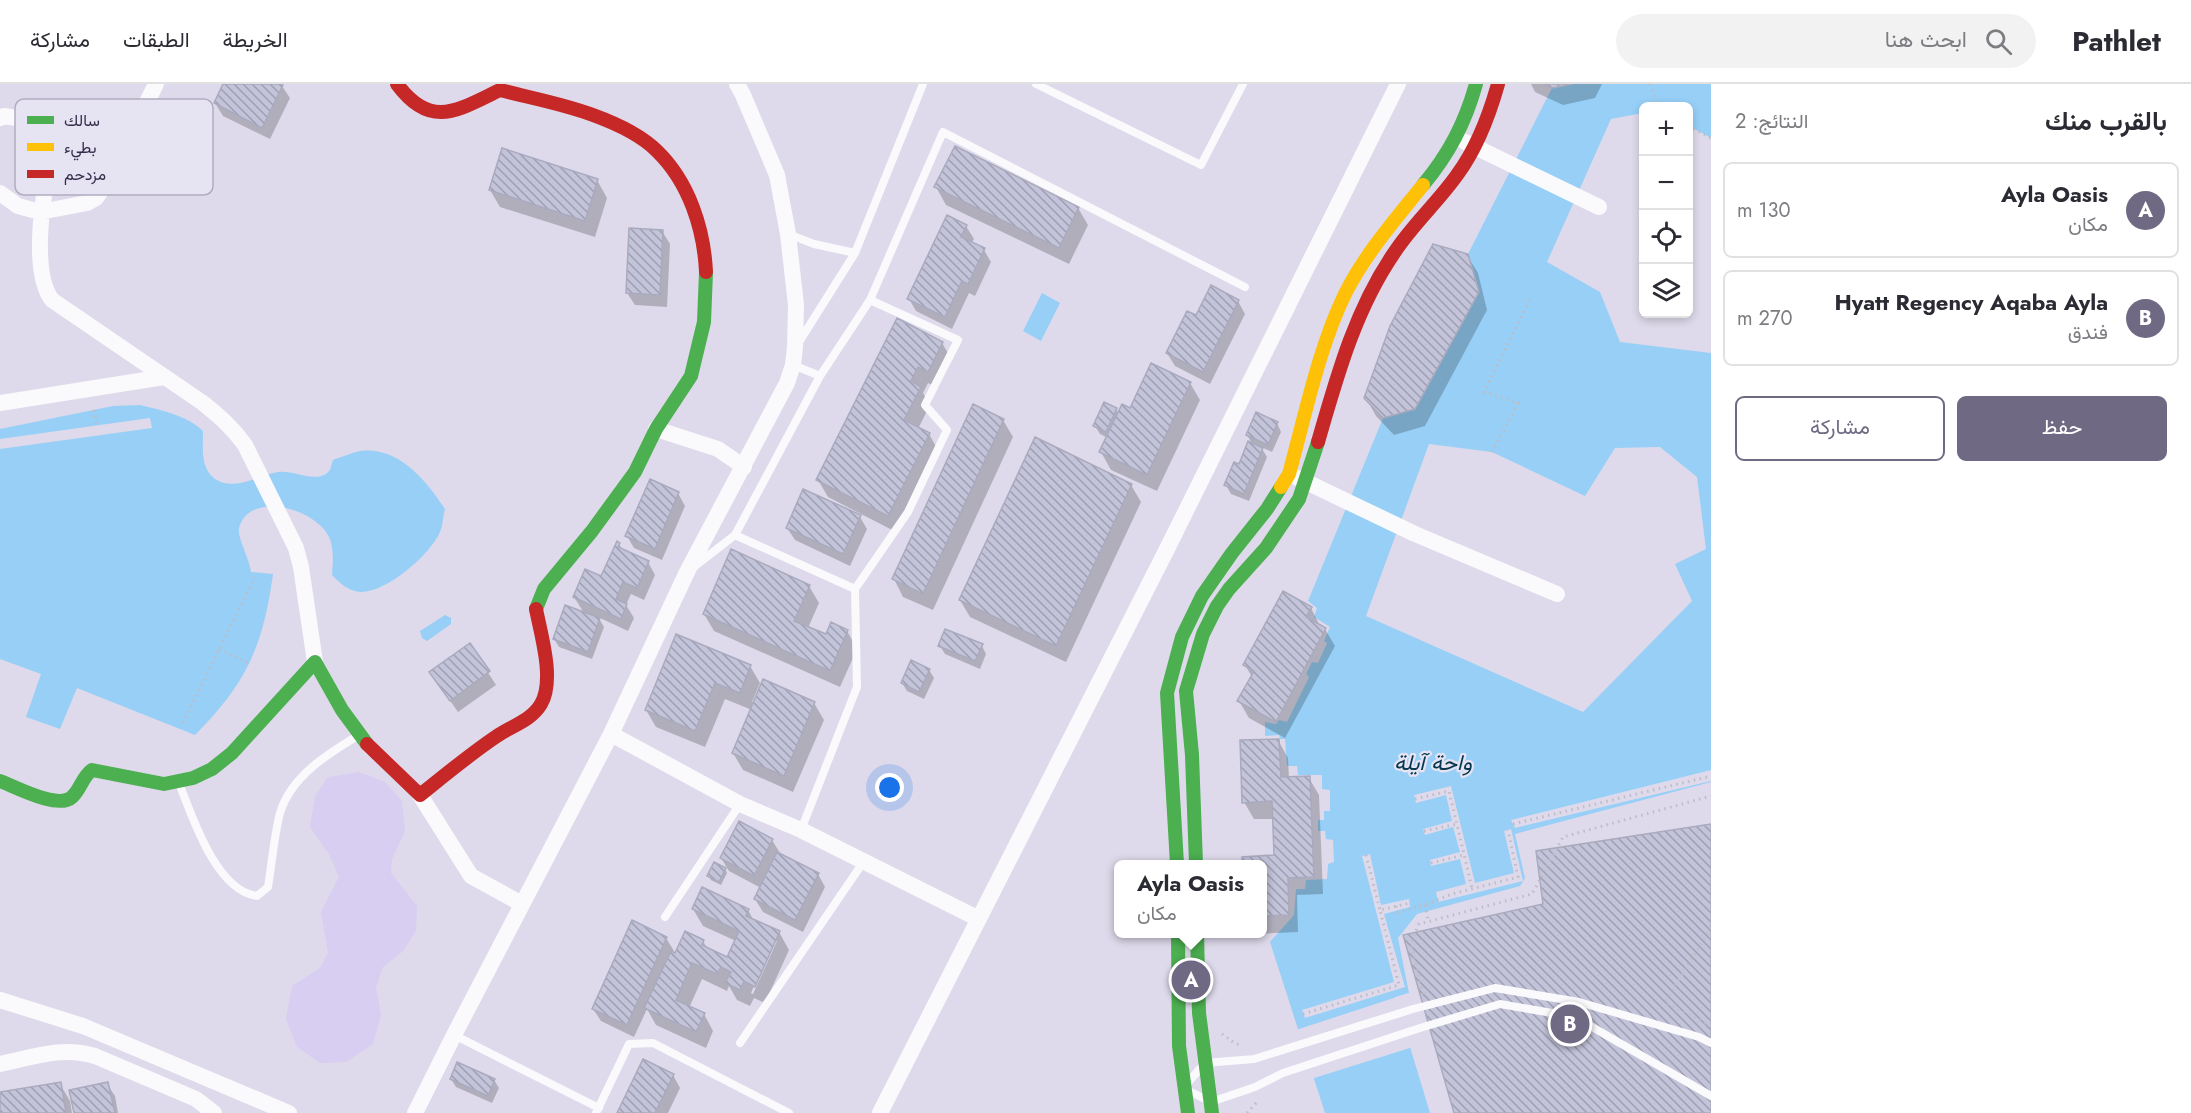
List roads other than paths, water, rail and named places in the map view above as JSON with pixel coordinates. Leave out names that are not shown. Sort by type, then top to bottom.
[{"type":"street","points":[[148,99],[156,84]]},
{"type":"street","points":[[397,84],[409,100],[430,111],[454,112],[500,90],[593,115],[631,133],[657,151],[680,178],[695,212],[705,248],[707,284],[704,322],[691,376],[656,429],[635,472],[592,531],[544,589],[536,609],[545,655],[547,681],[541,704],[523,722],[498,735],[420,795]]},
{"type":"street","points":[[415,1113],[611,734],[687,572],[788,383],[795,347],[796,305],[788,234],[777,175],[737,84]]},
{"type":"street","points":[[880,1113],[1165,554],[1398,84]]},
{"type":"street","points":[[1177,860],[1167,693],[1182,637],[1202,596],[1267,509],[1289,474],[1325,346],[1345,294],[1371,249],[1442,162],[1467,115],[1476,84]]},
{"type":"street","points":[[1196,860],[1192,755],[1186,691],[1203,634],[1217,606],[1229,589],[1266,548],[1299,499],[1341,365],[1363,307],[1394,252],[1456,175],[1475,146],[1488,117],[1498,84]]},
{"type":"street","points":[[0,118],[4,116],[15,118]]},
{"type":"street","points":[[1456,138],[1599,207]]},
{"type":"street","points":[[0,193],[18,206],[40,212],[87,203],[98,195]]},
{"type":"street","points":[[43,195],[40,212],[42,276],[44,287],[52,300],[203,402],[225,420],[245,445],[296,548],[302,567],[315,662],[334,697],[359,735],[375,754],[420,795],[471,876],[522,904]]},
{"type":"street","points":[[0,403],[164,377]]},
{"type":"street","points":[[656,429],[718,449],[744,467]]},
{"type":"street","points":[[1289,474],[1415,534],[1557,594]]},
{"type":"street","points":[[0,781],[53,801],[64,802],[71,799],[86,775],[92,770],[164,784],[178,783],[212,769],[231,753],[315,662]]},
{"type":"street","points":[[611,734],[740,804],[801,830],[979,919]]},
{"type":"street","points":[[1178,938],[1177,1029],[1188,1113]]},
{"type":"street","points":[[1197,938],[1199,1013],[1211,1108]]},
{"type":"street","points":[[1176,967],[1197,967]]},
{"type":"street","points":[[0,1000],[83,1026],[289,1113]]},
{"type":"street","points":[[0,1064],[60,1050],[78,1051],[95,1056],[196,1100],[214,1113]]},
{"type":"lane","points":[[795,347],[855,253],[923,84]]},
{"type":"lane","points":[[1036,84],[1201,165],[1243,84]]},
{"type":"lane","points":[[687,572],[735,535],[820,376],[870,300],[943,132],[1245,287]]},
{"type":"lane","points":[[788,234],[814,244],[855,253]]},
{"type":"lane","points":[[801,830],[857,687],[855,589],[908,512],[947,430],[925,405],[958,340],[870,300]]},
{"type":"lane","points":[[793,365],[820,376]]},
{"type":"lane","points":[[735,535],[855,589]]},
{"type":"lane","points":[[178,783],[203,843],[220,869],[241,891],[257,896],[268,887],[281,811],[295,785],[313,765],[359,735]]},
{"type":"lane","points":[[665,917],[740,804]]},
{"type":"lane","points":[[740,1043],[864,861]]},
{"type":"lane","points":[[1711,1043],[1698,1037],[1579,1002],[1495,988],[1413,1009],[1254,1059],[1205,1063],[1183,1088],[1211,1108],[1283,1073],[1500,1004],[1575,1017],[1711,1096]]},
{"type":"lane","points":[[454,1035],[597,1110],[629,1044],[653,1043],[789,1113]]},
{"type":"water","name":"واحة آيلة","points":[[1572,84],[1711,84],[1711,138],[1693,128],[1693,102],[1639,102],[1639,114],[1611,119],[1547,262],[1600,292],[1620,342],[1711,353],[1711,782],[1515,834],[1525,878],[1520,886],[1417,914],[1398,938],[1409,993],[1395,997],[1430,1113],[1325,1113],[1270,942],[1294,915],[1296,889],[1305,889],[1306,880],[1327,879],[1328,864],[1334,862],[1333,840],[1326,839],[1325,831],[1318,831],[1318,820],[1324,820],[1324,811],[1330,811],[1330,790],[1322,789],[1322,775],[1298,775],[1297,766],[1287,766],[1285,739],[1280,739],[1279,735],[1265,736],[1265,722],[1276,724],[1279,720],[1287,722],[1309,677],[1306,674],[1312,662],[1318,663],[1327,643],[1324,641],[1330,627],[1314,617],[1317,608],[1308,601],[1383,418],[1415,409],[1478,292],[1468,254],[1552,88]],"holes":[[[1429,444],[1492,452],[1585,496],[1615,448],[1660,447],[1697,477],[1706,549],[1675,564],[1692,601],[1583,712],[1366,616]]]},
{"type":"water","points":[[1042,293],[1060,303],[1041,341],[1023,331]]},
{"type":"water","points":[[140,405],[165,411],[190,421],[203,431],[203,457],[207,469],[215,479],[223,483],[246,482],[278,472],[319,477],[328,472],[333,460],[360,451],[374,451],[387,454],[410,467],[445,509],[440,532],[417,561],[394,580],[370,591],[360,592],[341,584],[332,575],[333,552],[330,539],[323,528],[312,519],[299,512],[269,506],[256,509],[246,516],[239,532],[251,572],[273,574],[264,622],[258,643],[240,680],[228,698],[195,735],[77,688],[60,729],[26,717],[41,674],[0,659],[0,429],[113,406]]},
{"type":"water","points":[[445,615],[451,618],[451,624],[427,641],[422,638],[420,631]]},
{"type":"place","name":"Ayla Oasis","points":[[1191,980]]},
{"type":"place","name":"Hyatt Regency Aqaba Ayla","points":[[1570,1024]]}]
